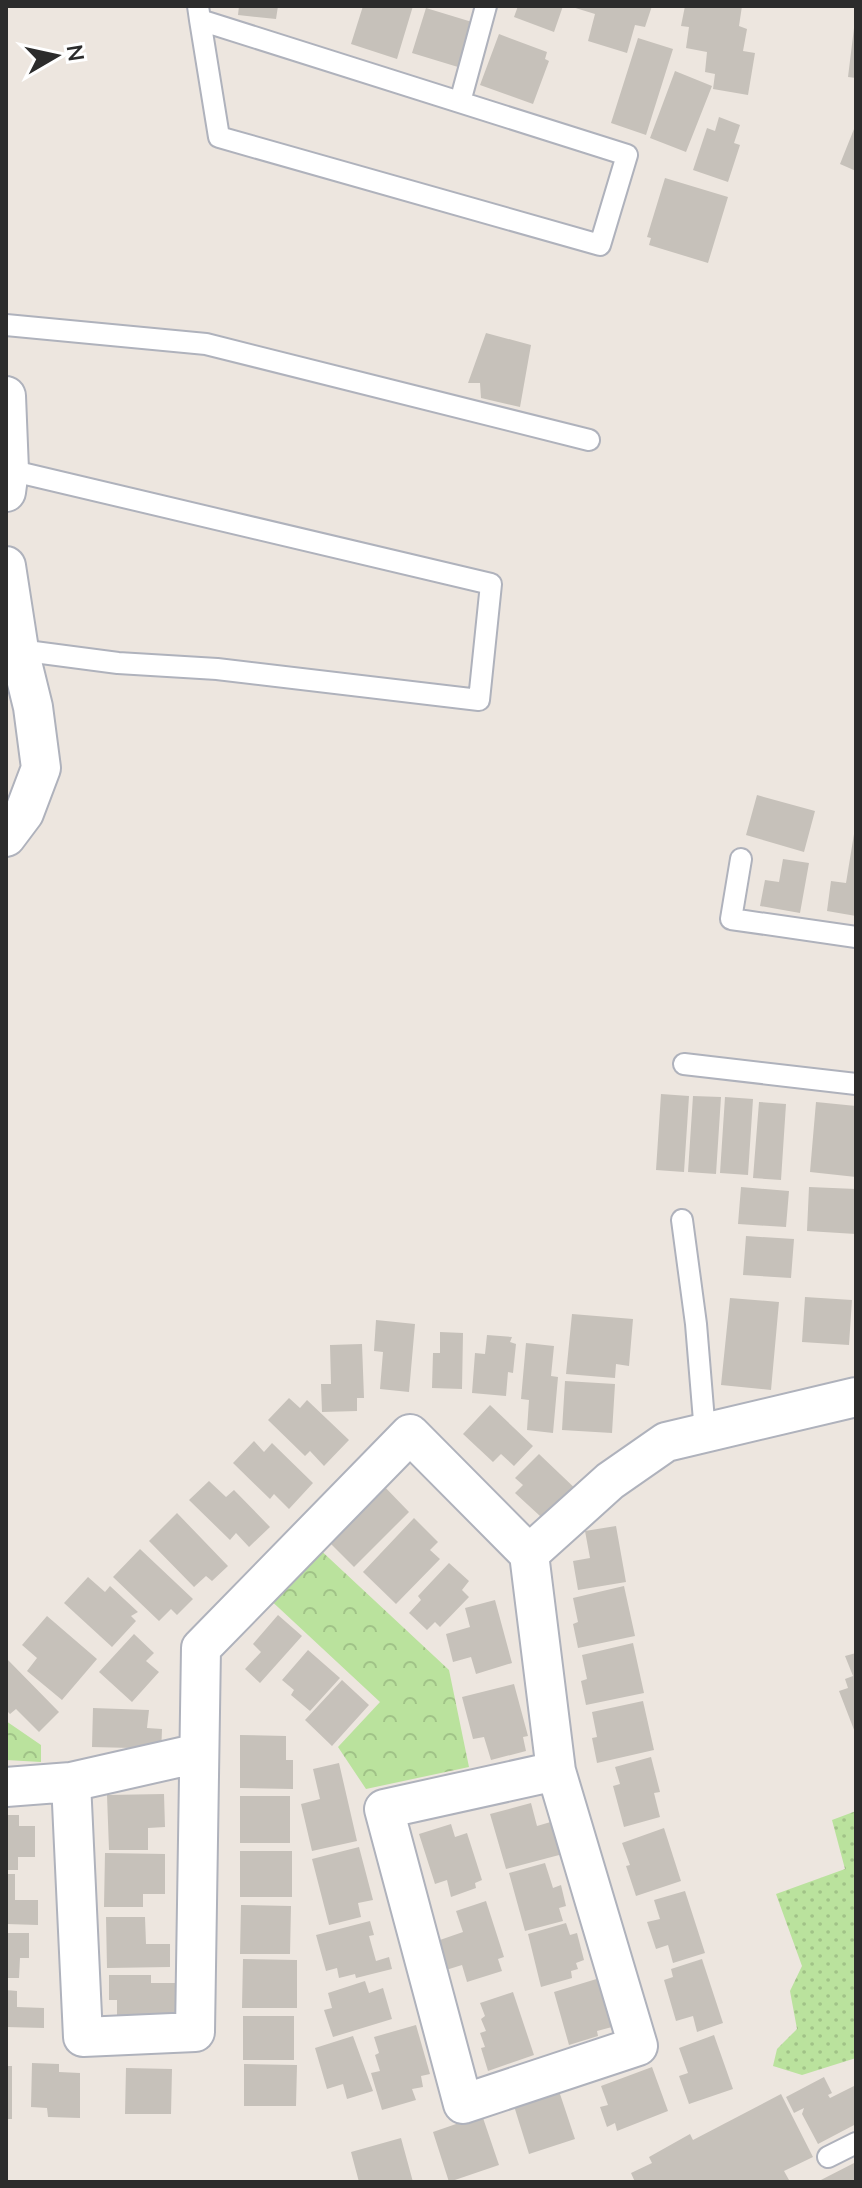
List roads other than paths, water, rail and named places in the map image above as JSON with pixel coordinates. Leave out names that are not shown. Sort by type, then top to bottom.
[{"type":"street","points":[[6,396],[7,481]]},
{"type":"street","points":[[6,566],[19,650],[33,707],[24,768],[24,813],[6,837]]},
{"type":"street","points":[[529,1554],[610,1481],[666,1442],[856,1397]]},
{"type":"street","points":[[71,1782],[83,2037],[195,2032],[201,1648],[410,1434],[529,1554],[556,1771],[638,2046],[463,2104],[384,1809],[556,1771]]},
{"type":"street","points":[[6,1787],[71,1782],[199,1753]]},
{"type":"lane","points":[[460,102],[486,6]]},
{"type":"lane","points":[[199,13],[627,155],[600,245],[219,137],[199,13]]},
{"type":"lane","points":[[6,325],[206,344],[589,440]]},
{"type":"lane","points":[[7,481],[491,584],[479,700],[19,650]]},
{"type":"lane","points":[[741,859],[731,919],[856,937]]},
{"type":"lane","points":[[684,1064],[856,1084]]},
{"type":"lane","points":[[682,1220],[696,1324],[705,1433]]},
{"type":"lane","points":[[828,2157],[856,2143]]}]
